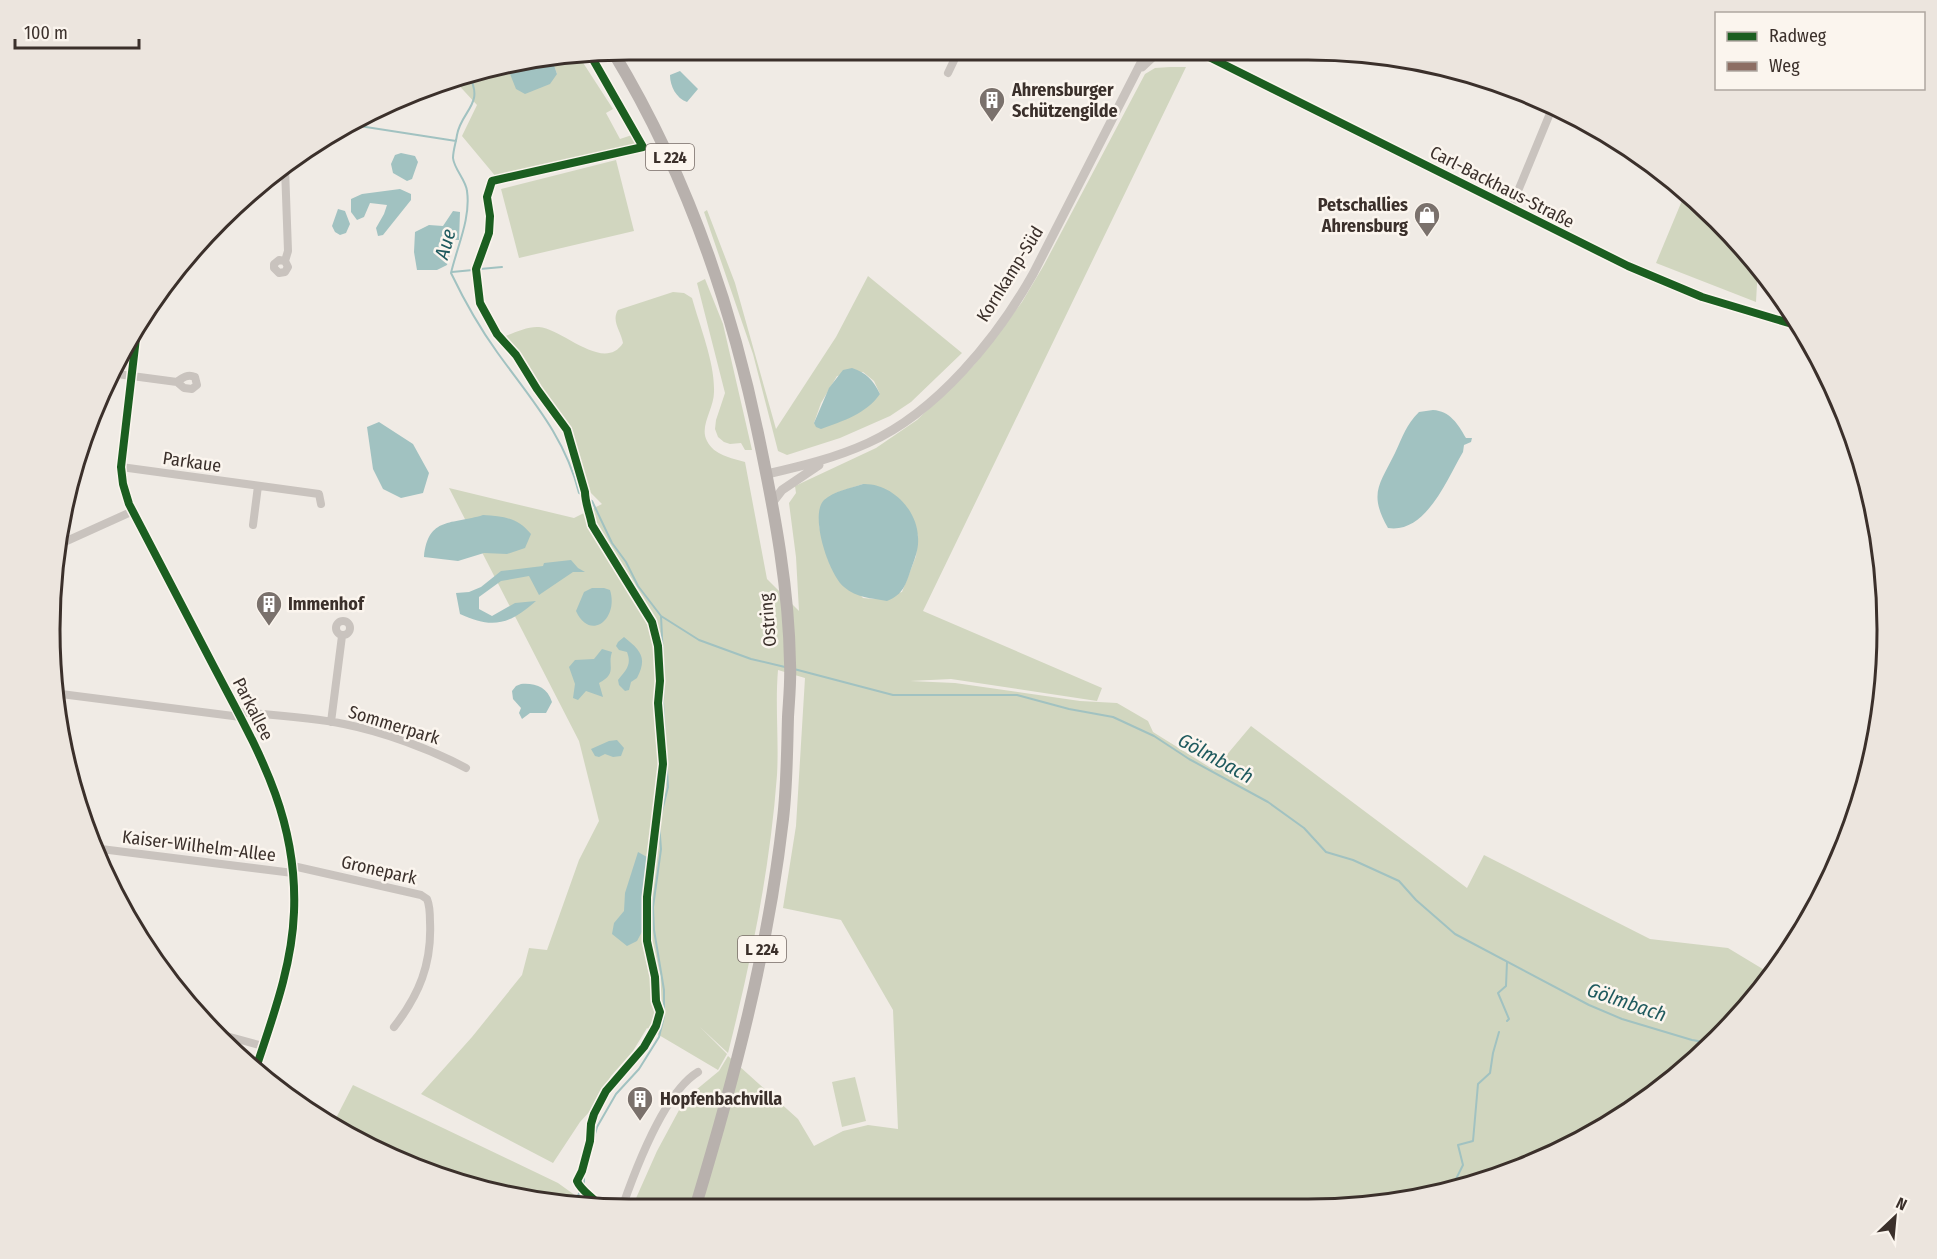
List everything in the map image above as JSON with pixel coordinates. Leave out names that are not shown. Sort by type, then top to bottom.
[{"type":"main road","name":"Ostring","points":[[618,60],[666,148],[705,243],[732,322],[767,474],[787,615],[790,686],[783,817],[768,924],[741,1049],[698,1199]]},
{"type":"street","points":[[948,73],[954,60]]},
{"type":"street","name":"Kornkamp-Süd","points":[[767,474],[826,460],[869,443],[915,415],[958,374],[1014,306],[1033,274],[1142,60]]},
{"type":"street","name":"Kornkamp-Süd","points":[[1136,73],[1149,60]]},
{"type":"street","name":"Carl-Backhaus-Straße","points":[[1215,60],[1613,259],[1672,285],[1733,307],[1787,323]]},
{"type":"street","points":[[1511,208],[1549,115]]},
{"type":"street","points":[[285,176],[288,251],[285,261]]},
{"type":"street","name":"Parkallee","points":[[135,346],[121,467],[124,490],[266,766],[287,830],[293,869],[294,912],[289,954],[284,978],[258,1061]]},
{"type":"street","points":[[121,374],[177,381]]},
{"type":"street","name":"Kornkamp-Süd","points":[[772,503],[782,490],[826,460]]},
{"type":"street","name":"Parkaue","points":[[121,467],[319,494],[321,504]]},
{"type":"street","points":[[767,474],[778,480],[793,482]]},
{"type":"street","points":[[253,525],[258,486]]},
{"type":"street","points":[[67,541],[133,511]]},
{"type":"street","points":[[331,722],[342,636]]},
{"type":"street","name":"Sommerpark","points":[[64,694],[239,715],[331,722],[383,735],[442,756],[466,768]]},
{"type":"street","name":"Kaiser-Wilhelm-Allee","points":[[104,849],[293,869]]},
{"type":"street","name":"Gronepark","points":[[293,869],[422,895],[428,900],[431,936],[427,967],[416,996],[394,1028]]},
{"type":"street","points":[[233,1038],[263,1046]]},
{"type":"street","points":[[626,1199],[654,1131],[683,1083],[698,1072]]},
{"type":"green space","points":[[583,62],[613,109],[606,113],[620,139],[632,135],[637,145],[497,178],[462,136],[477,105],[459,86],[510,73],[557,74],[554,65]]},
{"type":"green space","points":[[1186,67],[923,611],[1102,688],[1097,701],[951,679],[910,681],[955,683],[1080,701],[1117,703],[1148,721],[1153,732],[1214,770],[1251,726],[1467,888],[1484,855],[1650,939],[1728,948],[1764,970],[1736,1005],[1683,1058],[1624,1103],[1592,1123],[1525,1156],[1455,1180],[1419,1188],[1345,1198],[1307,1199],[636,1199],[657,1151],[685,1099],[719,1071],[728,1056],[798,1119],[814,1146],[843,1131],[868,1125],[898,1129],[893,1010],[841,920],[783,908],[796,826],[805,678],[778,670],[777,775],[770,846],[752,950],[728,1053],[700,1027],[727,1054],[718,1070],[647,1028],[633,1051],[611,1076],[591,1110],[580,1122],[553,1163],[421,1094],[472,1037],[522,975],[529,948],[547,950],[579,860],[599,821],[579,741],[449,488],[574,518],[602,504],[590,492],[566,427],[517,353],[503,337],[525,329],[539,327],[549,329],[594,352],[615,351],[623,343],[616,322],[618,310],[673,292],[684,293],[692,298],[710,357],[714,381],[713,398],[705,429],[707,441],[718,453],[745,462],[767,579],[799,611],[796,557],[789,503],[796,493],[795,486],[876,448],[917,420],[974,365],[1022,302],[1044,265],[1145,74],[1155,68]],"holes":[[[863,484],[918,535],[916,556],[902,592],[874,599],[863,598],[828,560],[819,526],[836,493]]]},
{"type":"green space","points":[[616,160],[634,231],[519,258],[501,189]]},
{"type":"green space","points":[[1682,200],[1736,254],[1757,281],[1756,302],[1656,263]]},
{"type":"green space","points":[[707,210],[735,283],[776,429],[836,337],[868,276],[962,353],[911,402],[890,416],[840,438],[787,455],[778,451],[753,354],[704,212]],"holes":[[[863,372],[874,381],[880,394],[814,423],[821,403],[837,376]]]},
{"type":"green space","points":[[705,279],[723,324],[752,450],[745,450],[741,443],[724,442],[718,437],[715,429],[725,393],[697,283]]},
{"type":"green space","points":[[855,1077],[866,1121],[842,1127],[832,1082]]},
{"type":"green space","points":[[353,1085],[558,1183],[577,1196],[518,1188],[446,1169],[412,1156],[336,1118]]},
{"type":"water","points":[[554,65],[557,74],[550,84],[525,94],[516,89],[510,74]]},
{"type":"water","points":[[680,71],[698,89],[687,102],[677,95],[671,83],[670,75]]},
{"type":"water","points":[[401,153],[415,156],[418,162],[412,179],[407,181],[393,173],[391,164],[395,155]]},
{"type":"water","points":[[400,189],[411,194],[411,200],[383,235],[378,236],[376,228],[387,205],[370,203],[364,217],[357,220],[351,212],[351,199],[362,194]]},
{"type":"water","points":[[338,209],[345,211],[350,224],[346,233],[340,235],[332,226]]},
{"type":"water","points":[[453,211],[460,212],[459,240],[454,240],[447,265],[437,270],[417,270],[414,252],[415,232],[429,225],[443,226]]},
{"type":"water","points":[[852,368],[869,378],[880,394],[868,407],[854,416],[821,429],[816,427],[814,423],[829,388],[843,370]]},
{"type":"water","points":[[1433,410],[1449,416],[1457,423],[1466,438],[1472,438],[1471,442],[1464,445],[1463,452],[1442,489],[1424,514],[1401,528],[1388,528],[1377,497],[1381,481],[1411,422],[1419,412]]},
{"type":"water","points":[[379,422],[413,444],[429,473],[423,493],[401,498],[383,489],[373,469],[367,427]]},
{"type":"water","points":[[863,484],[883,488],[901,500],[913,517],[916,527],[917,549],[907,579],[900,592],[887,601],[859,595],[844,587],[832,570],[820,531],[820,508],[824,500],[838,492]]},
{"type":"water","points":[[483,515],[504,517],[521,524],[531,534],[525,548],[507,554],[484,553],[458,561],[424,557],[426,544],[436,528],[443,524]]},
{"type":"water","points":[[571,560],[585,572],[573,572],[539,595],[529,576],[501,581],[479,597],[479,609],[492,616],[515,603],[536,601],[509,620],[482,622],[460,614],[456,593],[469,592],[481,587],[501,571]]},
{"type":"water","points":[[592,588],[610,590],[612,600],[607,618],[595,626],[588,625],[576,611],[584,592]]},
{"type":"water","points":[[624,637],[638,650],[642,659],[637,678],[631,682],[629,690],[625,691],[619,685],[618,680],[629,660],[627,652],[619,650],[616,646]]},
{"type":"water","points":[[602,649],[612,652],[610,672],[599,683],[603,697],[586,691],[578,700],[573,698],[575,684],[569,667],[575,660],[594,659]]},
{"type":"water","points":[[521,684],[536,685],[544,689],[552,702],[546,713],[530,713],[522,719],[519,713],[521,708],[513,699],[512,691]]},
{"type":"water","points":[[617,740],[624,748],[621,756],[613,757],[605,754],[599,757],[595,756],[591,749],[609,741]]},
{"type":"water","points":[[638,852],[647,857],[643,888],[643,930],[637,941],[627,946],[612,934],[614,923],[624,911],[625,893]]},
{"type":"waterway","name":"Aue","points":[[471,82],[473,101],[459,127],[453,158],[465,183],[468,201],[465,222],[451,273],[461,293],[490,343],[556,435],[573,472],[579,493],[592,501],[612,543],[626,562],[638,586],[661,616],[699,640],[751,659],[785,667]]},
{"type":"waterway","points":[[363,127],[456,141]]},
{"type":"waterway","points":[[480,269],[502,267]]},
{"type":"waterway","points":[[452,272],[473,270]]},
{"type":"waterway","points":[[578,1196],[584,1182],[584,1172],[597,1127],[616,1094],[639,1069],[659,1037],[664,1016],[664,990],[654,930],[653,907],[661,849],[659,823],[668,787],[661,616]]},
{"type":"waterway","name":"Gölmbach","points":[[794,669],[893,695],[1017,695],[1069,709],[1113,717],[1154,736],[1189,759],[1268,802],[1304,828],[1326,852],[1353,860],[1399,881],[1416,900],[1455,934],[1589,1005],[1622,1019],[1700,1041]]},
{"type":"waterway","points":[[1507,962],[1506,986],[1498,993],[1509,1019],[1507,1021]]},
{"type":"waterway","points":[[1456,1180],[1463,1165],[1458,1145],[1473,1141],[1478,1084],[1490,1073],[1499,1032]]},
{"type":"cycle path","points":[[1215,60],[1628,266],[1702,297],[1787,322]]},
{"type":"cycle path","points":[[592,1198],[577,1181],[590,1141],[594,1114],[606,1091],[644,1047],[656,1026],[660,1012],[656,1001],[655,977],[647,941],[647,897],[663,764],[658,703],[660,681],[658,646],[652,622],[592,525],[567,430],[516,355],[497,334],[480,303],[476,269],[489,233],[490,216],[487,197],[492,181],[643,147],[594,61]]},
{"type":"cycle path","points":[[135,347],[121,467],[129,504],[259,754],[271,783],[289,844],[293,877],[292,932],[280,993],[258,1061]]},
{"type":"place","name":"Ahrensburger Schützengilde","points":[[992,123]]},
{"type":"place","name":"Petschallies Ahrensburg","points":[[1427,238]]},
{"type":"place","name":"Immenhof","points":[[269,627]]},
{"type":"place","name":"Hopfenbachvilla","points":[[640,1122]]}]
